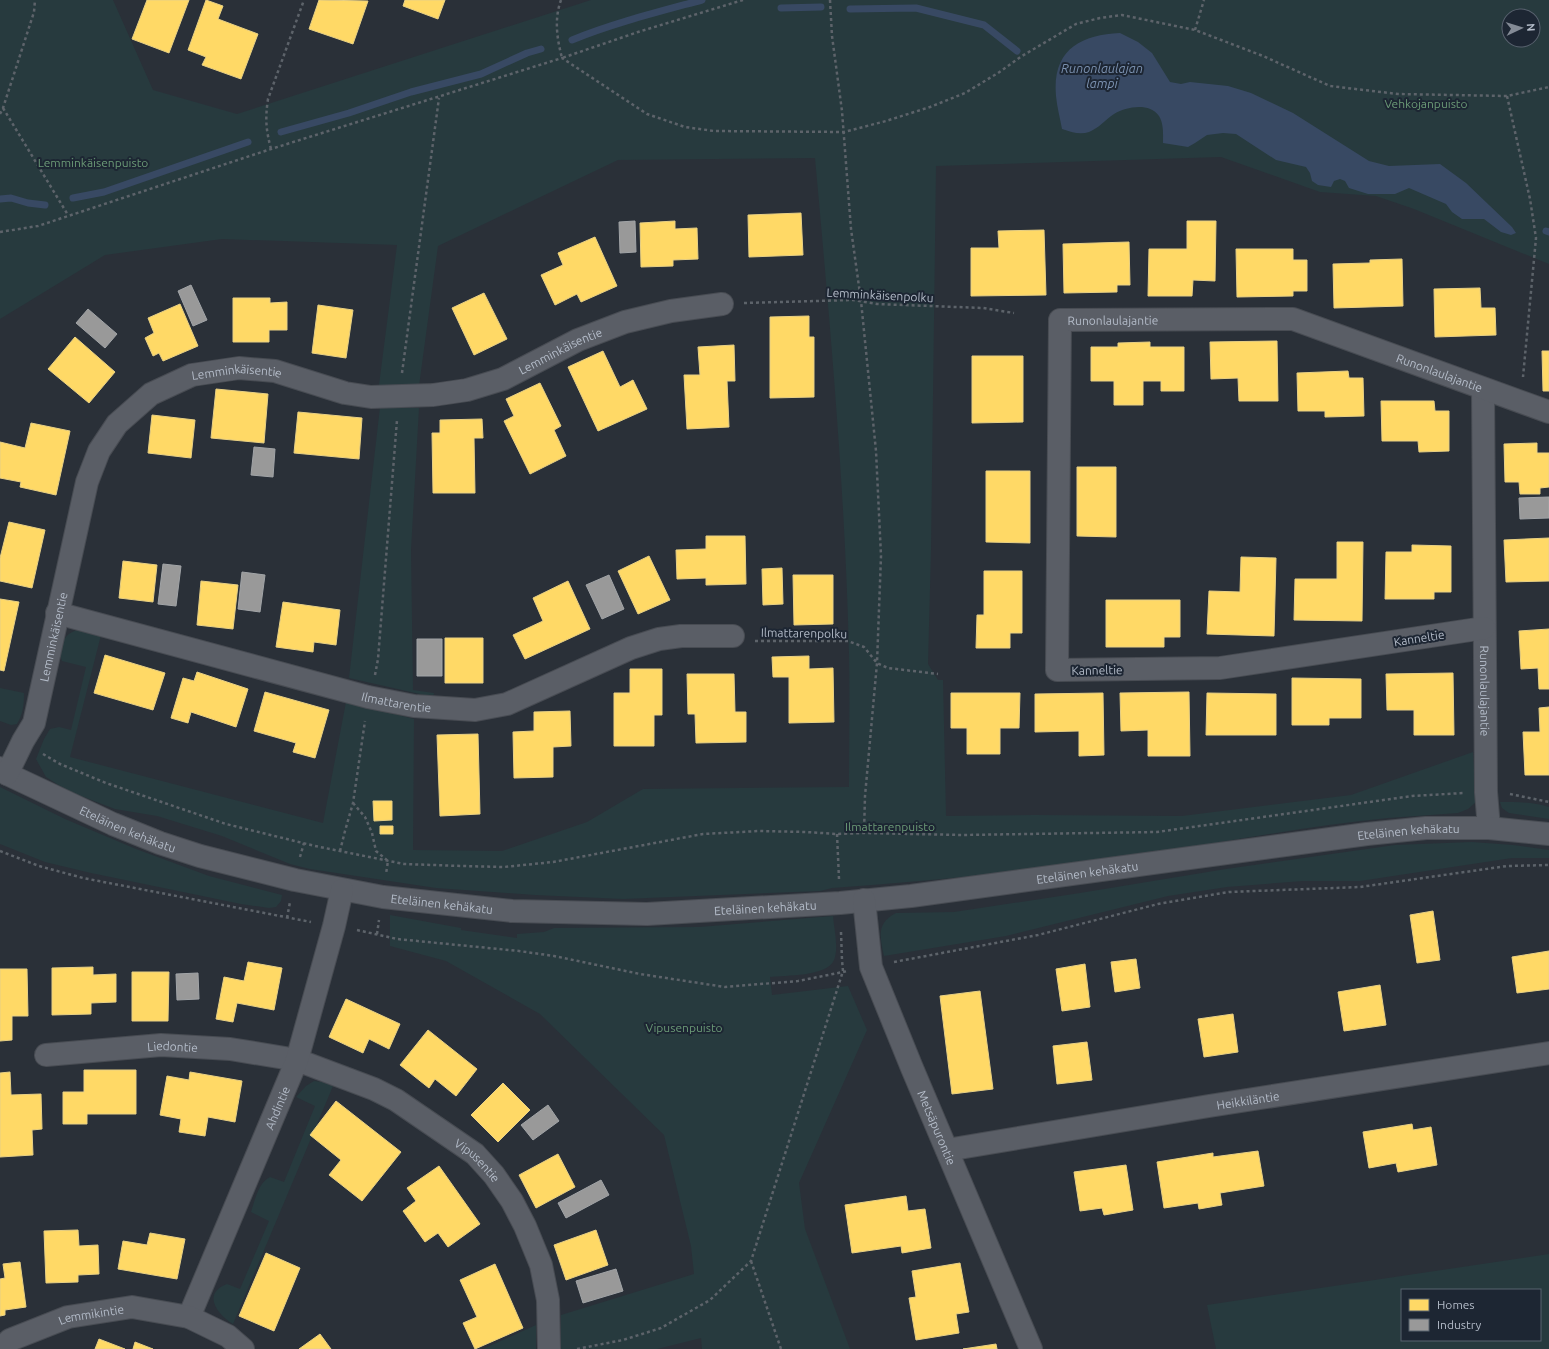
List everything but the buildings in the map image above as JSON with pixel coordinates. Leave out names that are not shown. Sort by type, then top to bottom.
[{"type":"street","name":"Lemminkäisentie","points":[[4,771],[34,723],[87,482],[99,451],[117,424],[151,394],[192,375],[239,368],[275,371],[345,393],[371,397],[433,395],[467,390],[503,379],[578,340],[625,322],[671,311],[722,304]]},
{"type":"street","name":"Runonlaulajantie","points":[[1060,320],[1294,319],[1483,389],[1486,792],[1489,828]]},
{"type":"street","name":"Kanneltie","points":[[1060,320],[1057,670],[1220,668],[1484,628]]},
{"type":"street","points":[[1483,389],[1549,412]]},
{"type":"street","name":"Ilmattarentie","points":[[57,613],[368,697],[414,706],[475,710],[506,704],[631,648],[659,639],[681,636],[733,636]]},
{"type":"street","name":"Eteläinen kehäkatu","points":[[4,771],[113,824],[160,843],[207,858],[342,890],[383,897],[512,912],[647,914],[864,900],[918,895],[1368,834],[1426,828],[1489,828],[1549,834]]},
{"type":"street","name":"Ahdintie","points":[[189,1317],[297,1060],[334,926],[342,890]]},
{"type":"street","name":"Metsäpurontie","points":[[864,900],[871,967],[1031,1349]]},
{"type":"street","name":"Liedontie","points":[[46,1055],[161,1045],[230,1049],[297,1060]]},
{"type":"street","name":"Heikkiläntie","points":[[947,1150],[1209,1106],[1549,1053]]},
{"type":"street","name":"Vipusentie","points":[[297,1060],[374,1089],[396,1100],[475,1154],[494,1175],[512,1201],[525,1226],[541,1265],[548,1300],[549,1349]]},
{"type":"street","name":"Lemmikintie","points":[[0,1349],[10,1340],[68,1317],[132,1307],[189,1317],[228,1336],[243,1349]]},
{"type":"path","points":[[0,114],[34,12],[35,0]]},
{"type":"path","points":[[271,149],[265,116],[268,99],[304,0]]},
{"type":"path","points":[[560,0],[557,11],[557,38],[562,58],[647,114],[685,126],[714,131],[844,132],[894,119],[965,93],[1022,56],[1076,24],[1100,18],[1122,15],[1195,30],[1263,56],[1330,86],[1398,94],[1507,96],[1549,87]]},
{"type":"path","points":[[0,232],[38,226],[271,149],[743,0]]},
{"type":"path","points":[[830,0],[832,36],[844,132],[851,229],[862,301],[876,451],[881,548],[877,663],[865,796],[864,833]]},
{"type":"path","points":[[1195,30],[1204,0]]},
{"type":"path","points":[[1507,96],[1530,199],[1536,238],[1521,402]]},
{"type":"path","points":[[3,108],[68,215]]},
{"type":"path","name":"Lemminkäisenpolku","points":[[722,304],[853,300],[877,304],[983,308],[1014,313]]},
{"type":"path","name":"Ilmattarenpolku","points":[[733,636],[756,641],[848,641],[864,647],[877,663]]},
{"type":"path","points":[[877,663],[888,668],[898,670],[938,674]]},
{"type":"path","points":[[340,851],[344,831],[354,803],[366,714]]},
{"type":"path","points":[[23,741],[60,764],[106,783],[226,824],[315,846],[404,864],[504,867],[553,862],[703,834],[759,831],[837,834],[864,833],[970,835],[1157,832],[1412,796],[1498,792],[1549,802]]},
{"type":"path","points":[[354,803],[365,817],[372,833],[376,851],[388,861]]},
{"type":"path","points":[[577,1349],[623,1340],[661,1328],[710,1300],[751,1261],[843,971]]},
{"type":"path","points":[[751,1261],[781,1349]]},
{"type":"green space","points":[[0,0],[113,0],[153,90],[237,114],[591,0],[1549,0],[1549,264],[1414,209],[1376,196],[1320,192],[1221,157],[936,166],[928,664],[938,680],[943,680],[946,816],[1182,816],[1351,795],[1473,752],[1476,802],[1468,809],[1458,813],[1388,818],[1327,825],[1144,855],[1066,866],[910,882],[832,888],[820,891],[623,899],[436,888],[310,869],[290,864],[222,836],[157,816],[115,809],[68,791],[46,777],[36,759],[44,739],[50,729],[59,727],[71,730],[86,667],[62,661],[60,650],[61,645],[67,636],[76,630],[85,630],[101,635],[70,757],[323,823],[346,702],[414,719],[413,850],[502,851],[587,822],[643,789],[849,787],[849,654],[844,530],[831,344],[815,158],[618,160],[438,246],[419,386],[379,385],[397,245],[222,239],[105,255],[0,319]]},
{"type":"green space","points":[[380,407],[419,408],[411,550],[413,690],[434,693],[433,697],[349,678]]},
{"type":"green space","points":[[0,688],[24,693],[23,709],[17,724],[11,725],[0,721]]},
{"type":"green space","points":[[0,787],[65,819],[136,849],[209,876],[282,895],[281,901],[276,907],[269,908],[241,904],[45,862],[0,844]]},
{"type":"green space","points":[[1500,802],[1531,803],[1549,807],[1549,819],[1509,813],[1502,808]]},
{"type":"green space","points":[[1472,842],[1513,845],[1549,850],[1549,858],[1512,858],[1360,881],[1303,881],[1227,887],[1168,896],[1006,936],[884,956],[881,943],[882,926],[885,921],[896,913],[954,912],[1226,869],[1395,845]]},
{"type":"green space","name":"Vipusenpuisto","points":[[390,915],[461,928],[461,930],[517,938],[517,934],[544,932],[554,928],[699,927],[833,916],[836,950],[834,960],[830,966],[823,970],[805,974],[770,977],[772,995],[848,986],[867,1030],[799,1183],[805,1229],[850,1349],[702,1349],[701,1338],[657,1349],[561,1349],[561,1315],[694,1274],[691,1246],[664,1135],[540,1014],[446,961],[390,946]]},
{"type":"green space","points":[[314,1081],[333,1086],[233,1324],[218,1310],[214,1299],[215,1293],[219,1288],[227,1284],[240,1289],[269,1221],[251,1212],[256,1197],[263,1183],[270,1177],[284,1182],[315,1106],[296,1097],[306,1086]]},
{"type":"green space","points":[[1549,1254],[1549,1349],[1216,1349],[1207,1305]]},
{"type":"green space","points":[[536,1325],[536,1349],[483,1349]]},
{"type":"water","name":"Runonlaulajan lampi","points":[[1120,33],[1138,42],[1152,53],[1170,82],[1181,84],[1190,82],[1228,86],[1251,93],[1293,113],[1369,161],[1389,166],[1440,164],[1466,183],[1512,227],[1516,233],[1511,235],[1501,232],[1484,219],[1462,219],[1452,212],[1446,204],[1409,188],[1395,194],[1368,194],[1349,188],[1345,181],[1340,179],[1334,181],[1331,187],[1318,185],[1312,181],[1310,173],[1306,167],[1276,160],[1236,134],[1223,133],[1207,135],[1188,147],[1163,143],[1161,119],[1155,112],[1144,107],[1125,109],[1114,114],[1096,128],[1086,133],[1072,132],[1062,129],[1056,100],[1056,80],[1059,67],[1064,56],[1081,42],[1093,37]]},
{"type":"waterway","points":[[572,40],[620,23],[702,0]]},
{"type":"waterway","points":[[781,8],[821,7]]},
{"type":"waterway","points":[[850,9],[916,8],[984,25],[1017,51]]},
{"type":"waterway","points":[[281,132],[349,113],[411,92],[481,74],[527,53],[541,49]]},
{"type":"waterway","points":[[73,198],[104,192],[248,142]]},
{"type":"waterway","points":[[0,199],[11,198],[28,203],[45,205]]},
{"type":"park label","name":"Vehkojanpuisto","points":[[1426,103]]},
{"type":"park label","name":"Lemminkäisenpuisto","points":[[93,162]]},
{"type":"park label","name":"Ilmattarenpuisto","points":[[890,826]]}]
